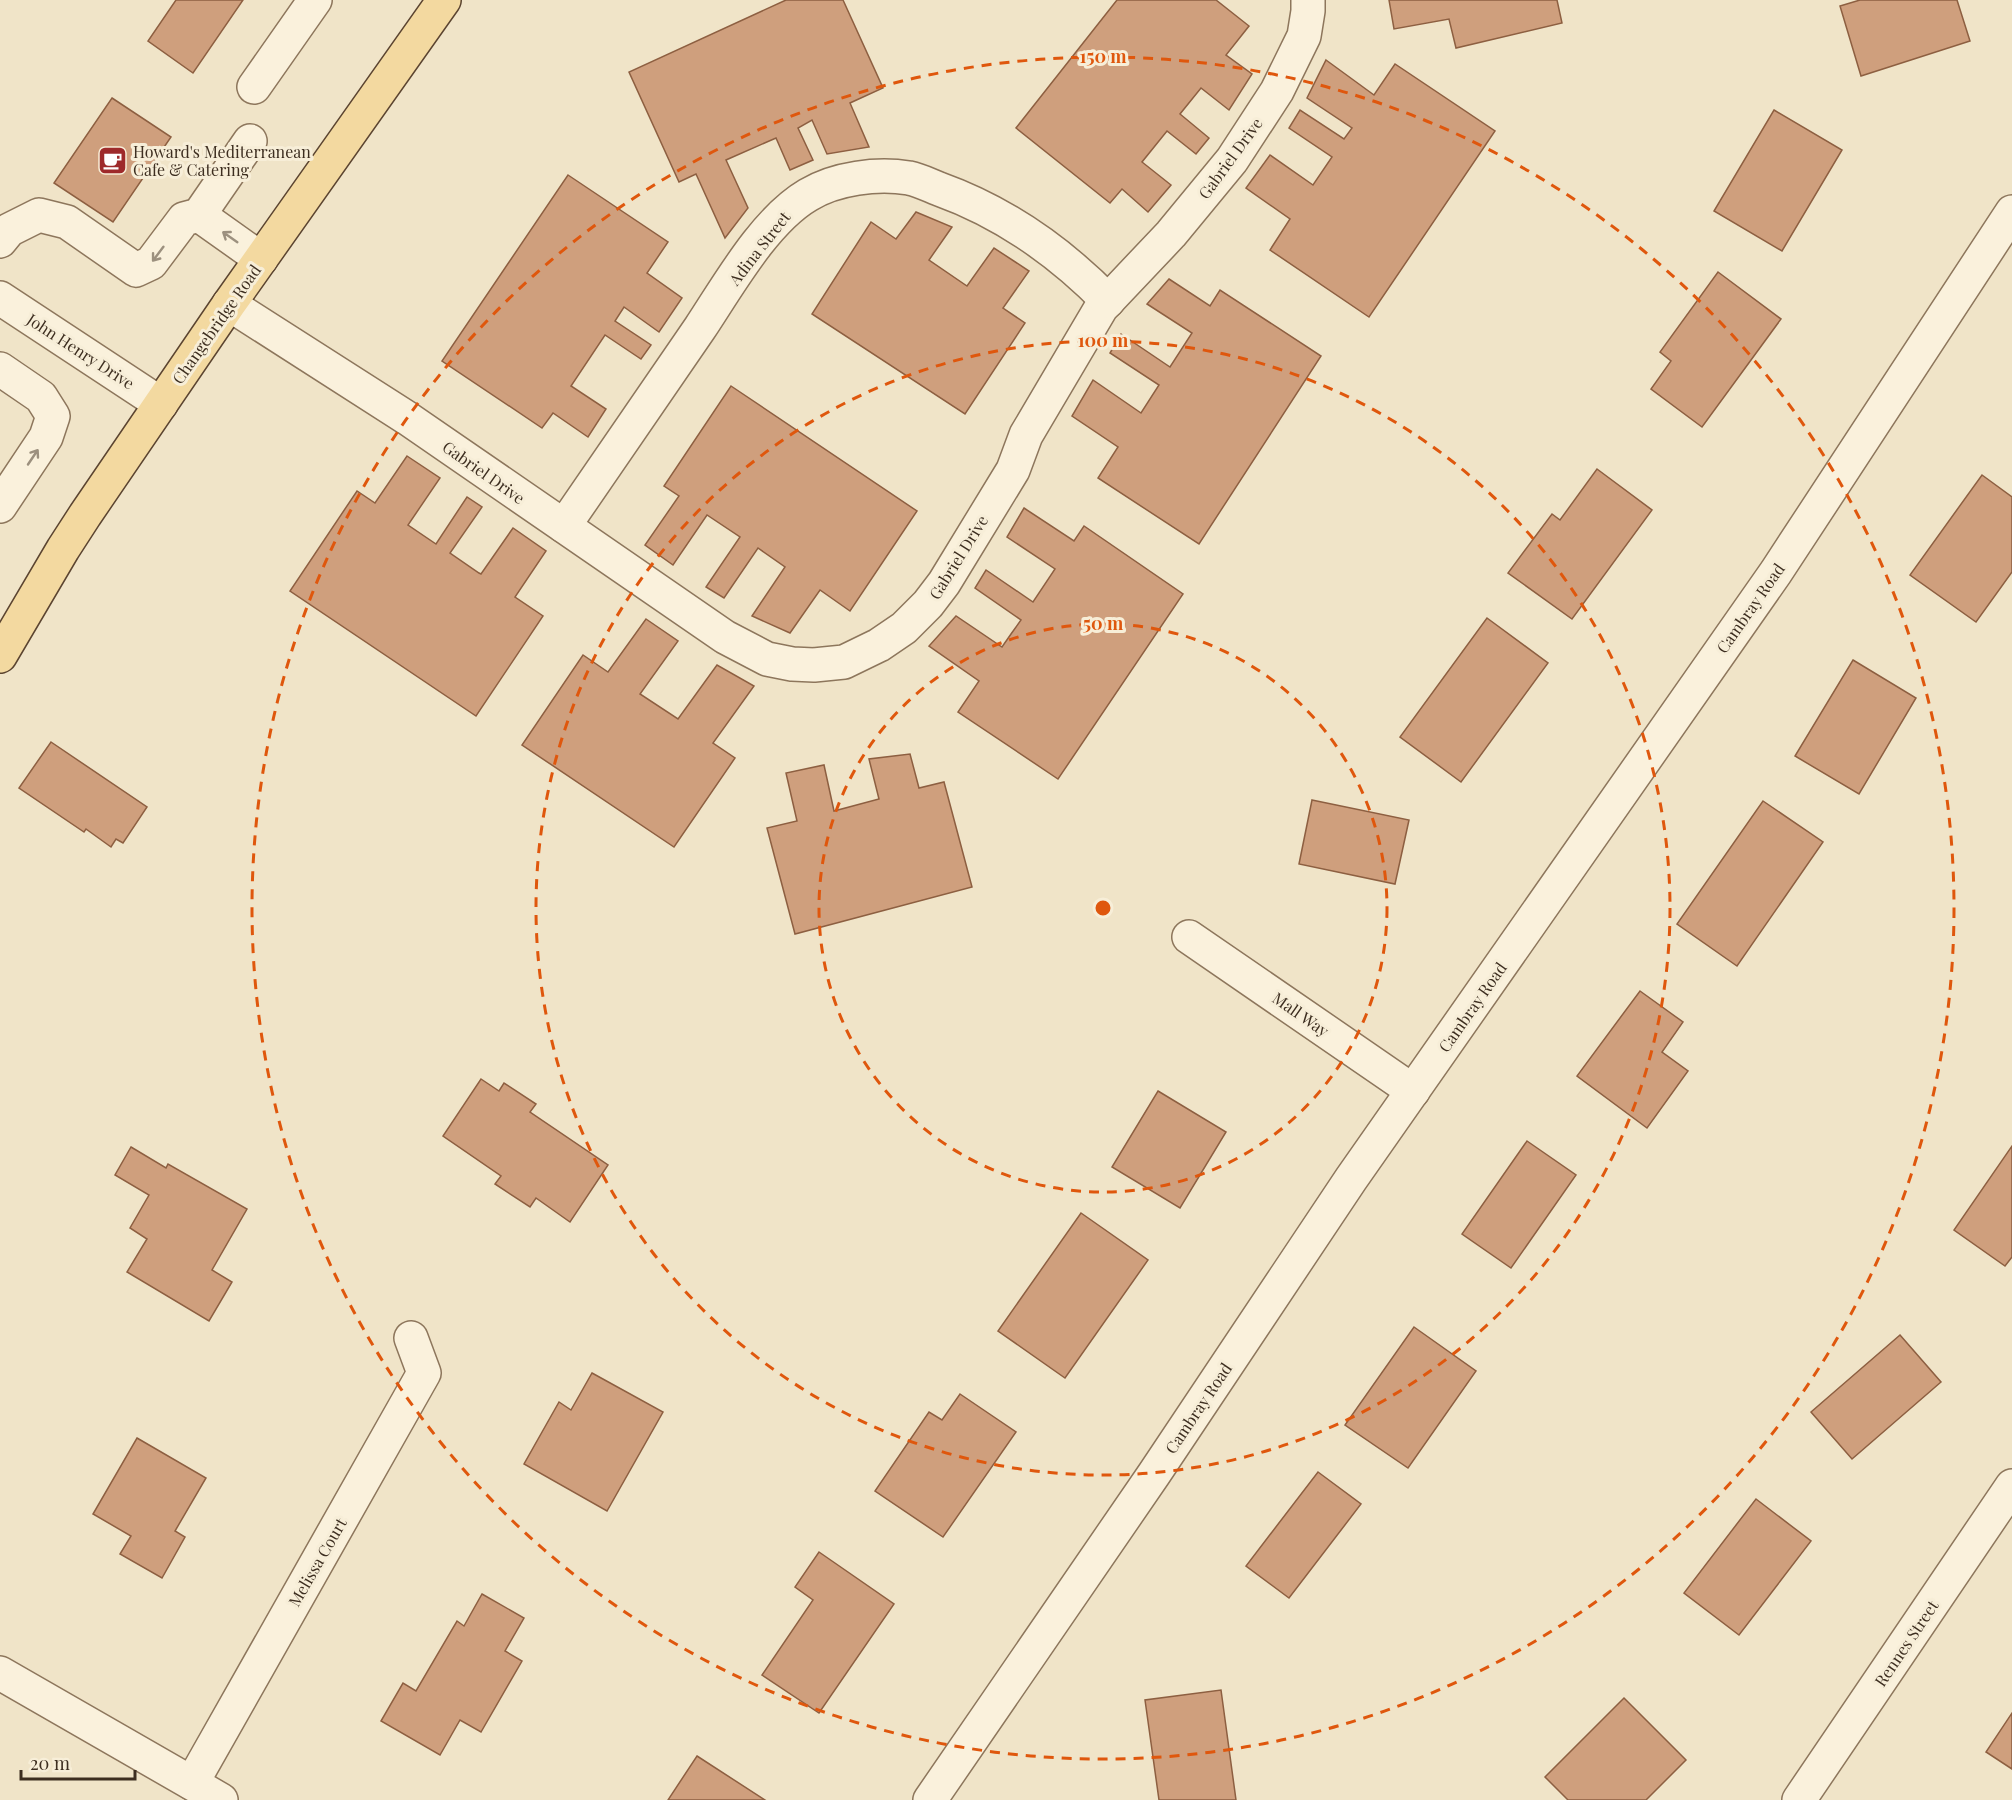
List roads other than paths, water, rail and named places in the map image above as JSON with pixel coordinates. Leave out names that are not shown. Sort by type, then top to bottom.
[{"type":"main road","name":"Changebridge Road","points":[[0,656],[63,549],[161,404],[444,0]]},
{"type":"street","points":[[254,87],[315,0]]},
{"type":"street","name":"Gabriel Drive","points":[[229,304],[407,418],[725,637],[767,659],[814,665],[844,662],[879,645],[904,628],[928,604],[944,583],[1013,470],[1026,435],[1101,308],[1171,234],[1233,160],[1277,92],[1304,36],[1308,0]]},
{"type":"street","points":[[0,241],[9,230],[39,215],[68,222],[136,270],[151,262],[184,219],[199,216],[250,141]]},
{"type":"street","name":"Adina Street","points":[[564,526],[750,254],[788,209],[809,194],[833,184],[868,177],[910,178],[958,196],[1005,219],[1048,247],[1088,280],[1107,301]]},
{"type":"street","name":"Cambray Road","points":[[930,1800],[1154,1474],[1351,1179],[1776,572],[2012,212]]},
{"type":"street","points":[[199,216],[261,259]]},
{"type":"street","name":"John Henry Drive","points":[[0,298],[161,404]]},
{"type":"street","points":[[0,369],[41,397],[53,416],[46,437],[0,506]]},
{"type":"street","name":"Mall Way","points":[[1189,937],[1413,1091]]},
{"type":"street","name":"Melissa Court","points":[[192,1783],[424,1373],[411,1338]]},
{"type":"street","name":"Rennes Street","points":[[1799,1800],[2012,1486]]},
{"type":"street","points":[[0,1674],[221,1800]]},
{"type":"place","name":"Howard's Mediterranean Cafe & Catering","points":[[112,160]]}]
